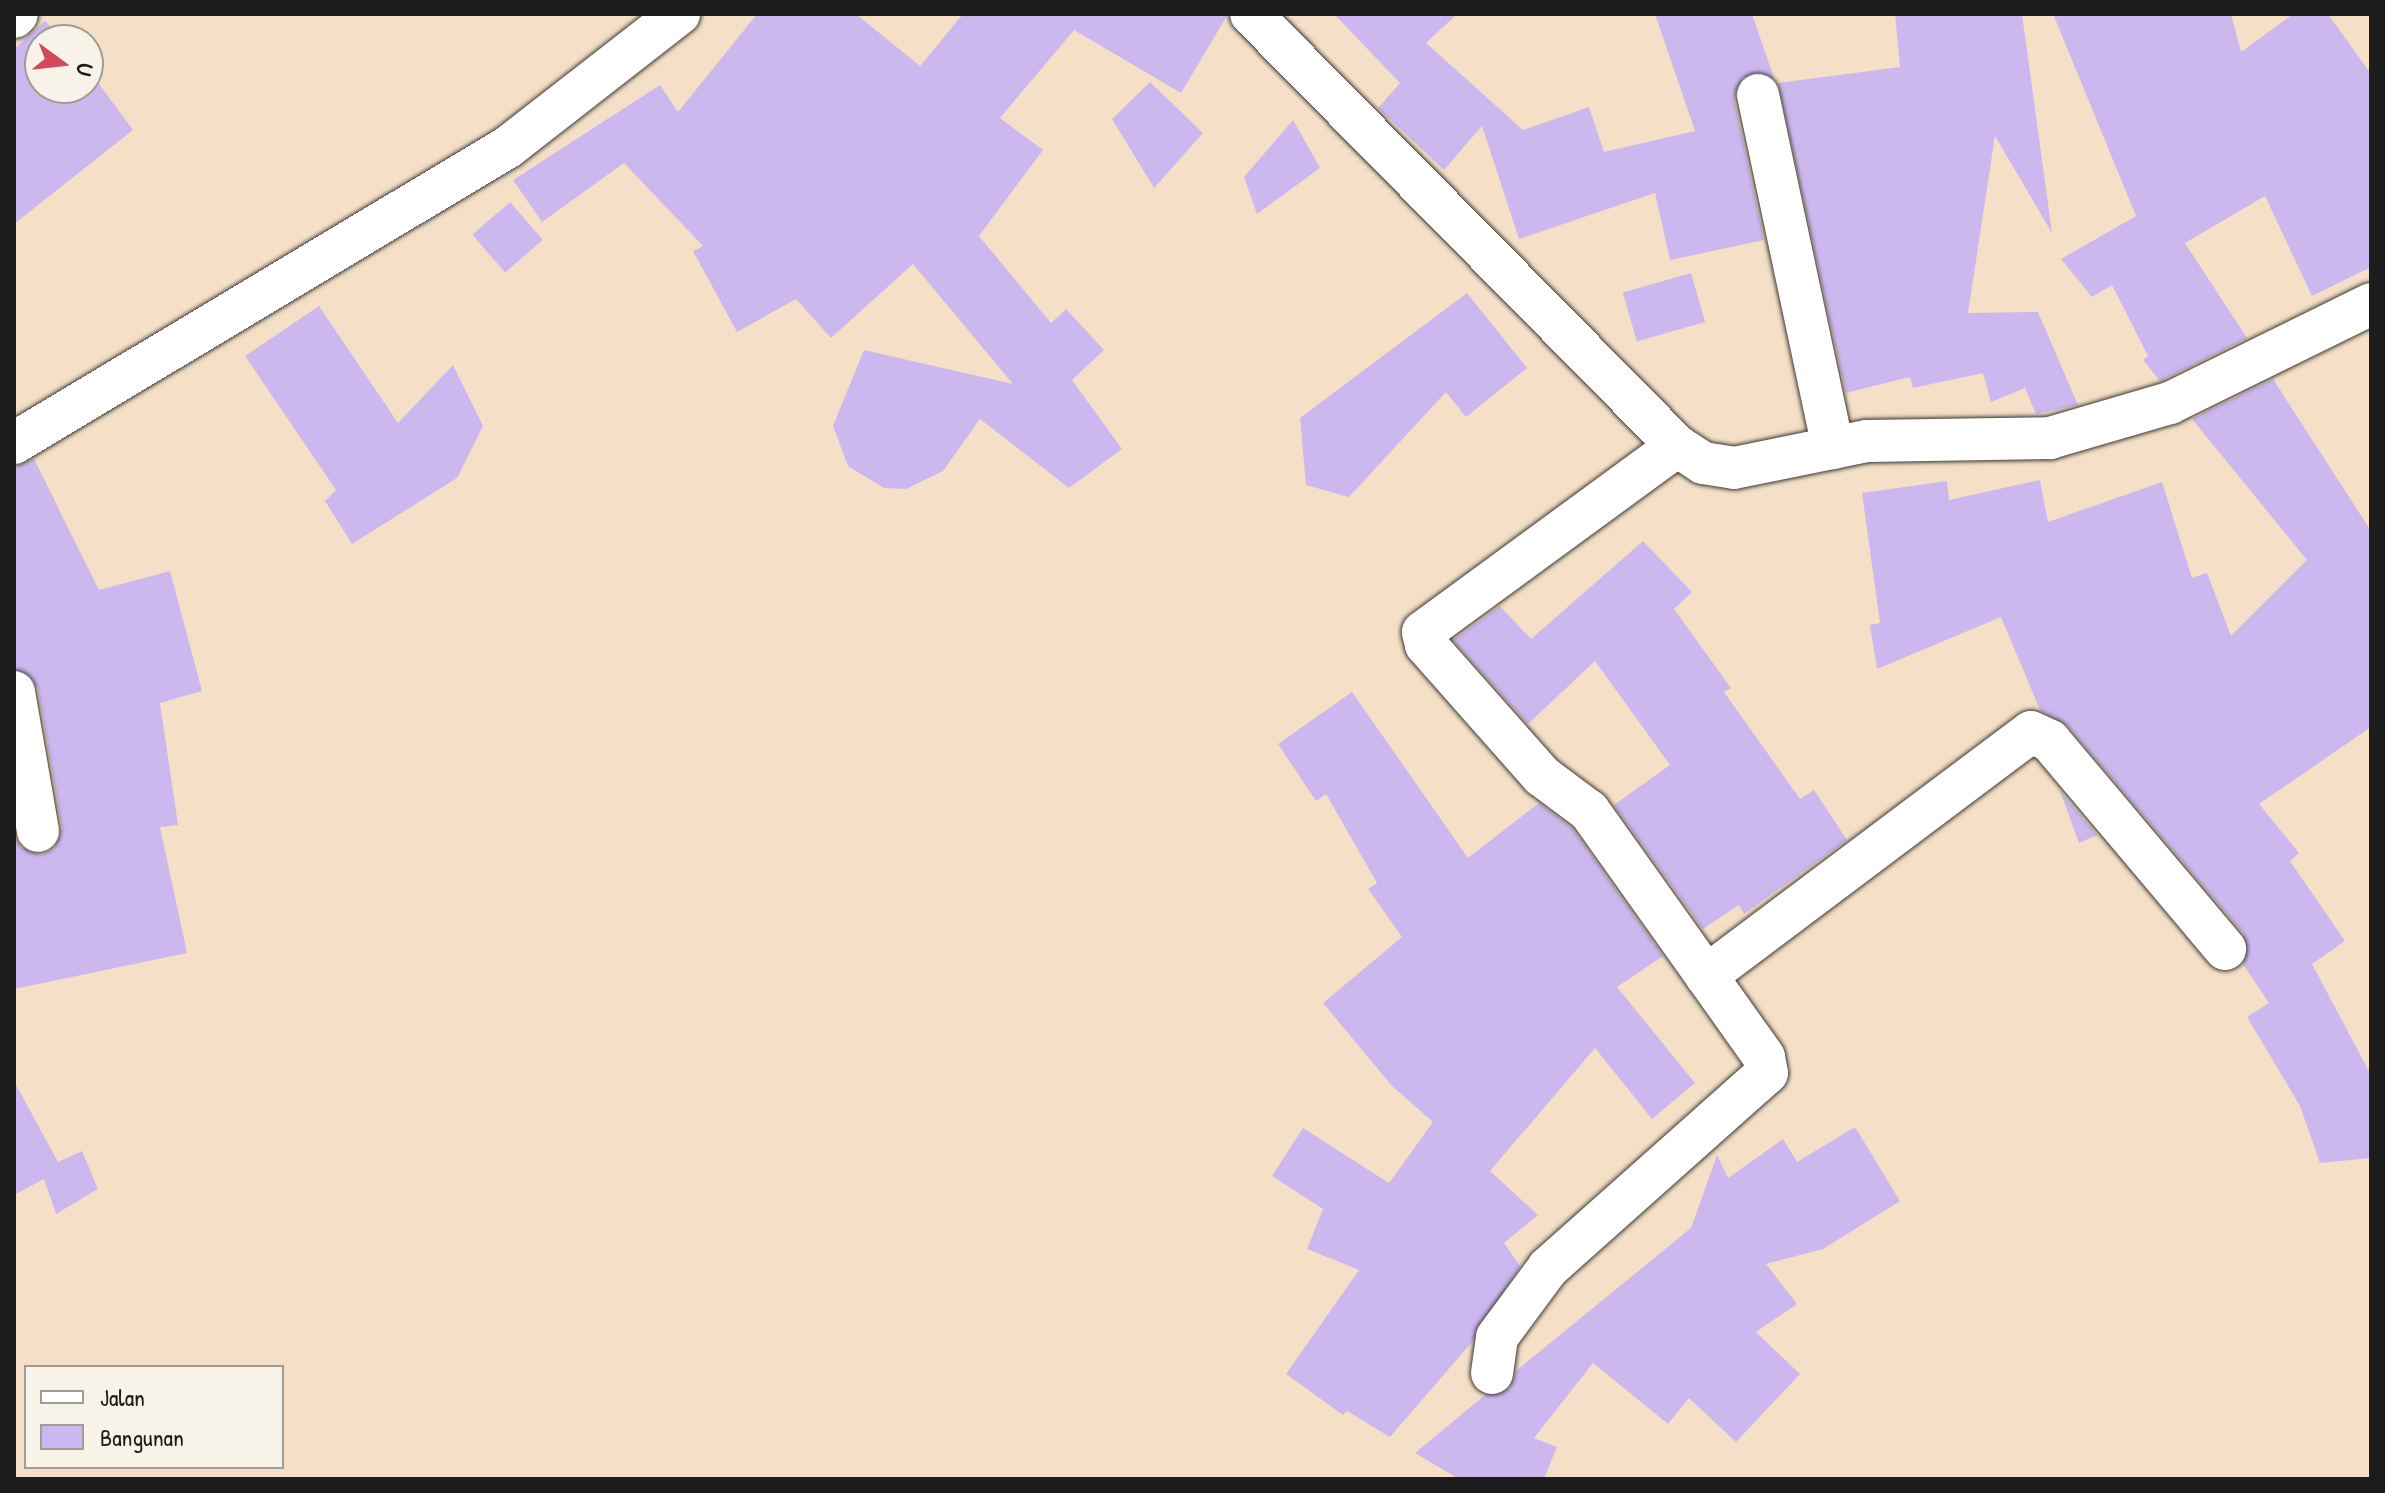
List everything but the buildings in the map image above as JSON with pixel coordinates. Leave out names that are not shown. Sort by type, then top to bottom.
[{"type":"street","points":[[14,443],[508,147],[679,14]]},
{"type":"street","points":[[1251,14],[1677,446],[1703,463],[1734,468],[1833,448],[2050,438],[2170,403],[2371,304]]},
{"type":"street","points":[[1758,95],[1833,448]]},
{"type":"street","points":[[1492,1373],[1497,1337],[1548,1268],[1767,1073],[1764,1057],[1589,811],[1542,776],[1426,645],[1423,632],[1677,446]]},
{"type":"street","points":[[14,692],[38,831]]},
{"type":"street","points":[[1706,976],[2031,732],[2050,741],[2225,949]]}]
